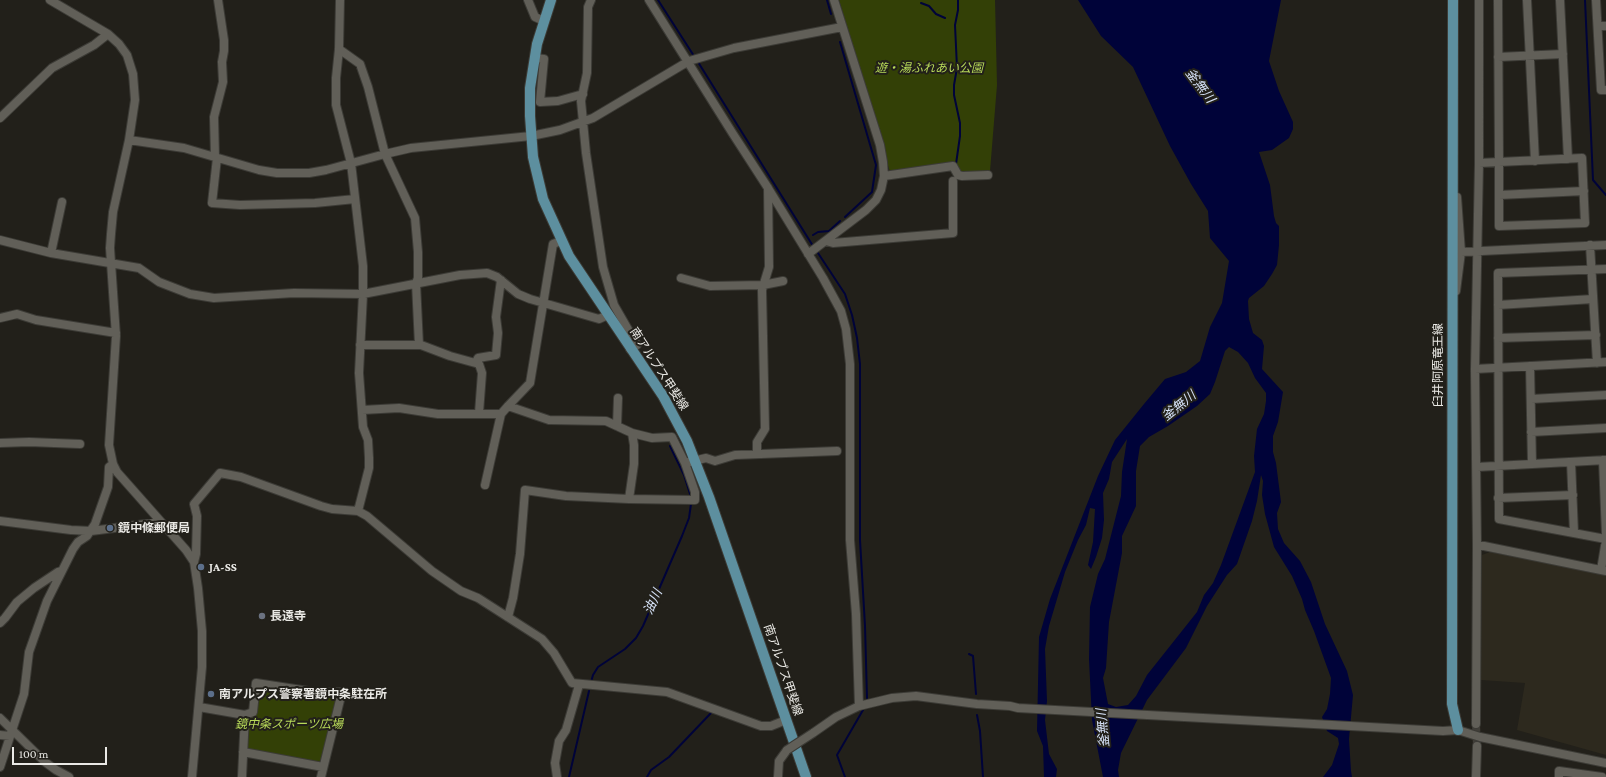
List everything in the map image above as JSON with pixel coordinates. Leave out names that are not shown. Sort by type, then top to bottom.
[{"type":"main road","name":"南アルプス甲斐線","points":[[551,0],[535,58],[530,88],[530,136],[538,181],[548,211],[568,256],[630,349],[664,396],[687,441],[691,462],[806,777]]},
{"type":"main road","name":"臼井阿原竜王線","points":[[1453,0],[1452,704],[1458,730]]},
{"type":"street","points":[[50,0],[108,34],[119,44],[127,55],[133,74],[135,100],[129,140],[113,212],[110,248],[116,333],[114,391],[109,445],[113,464],[117,472],[186,550],[194,562]]},
{"type":"street","points":[[218,0],[224,40],[224,51],[222,62],[223,82],[214,117],[216,157],[212,203],[240,205],[316,203],[355,199]]},
{"type":"street","points":[[340,0],[336,105],[351,163],[363,266],[359,373],[363,427],[368,440],[369,468],[358,511]]},
{"type":"street","points":[[528,0],[535,17],[544,21]]},
{"type":"street","points":[[591,0],[588,7],[587,73],[581,101],[586,154],[603,267],[614,305],[637,344],[630,349]]},
{"type":"street","points":[[649,0],[831,290],[841,311],[846,330],[850,364],[850,540],[856,614],[859,706]]},
{"type":"street","points":[[808,254],[866,210],[876,200],[881,190],[884,176],[880,145],[834,0]]},
{"type":"street","points":[[1476,724],[1477,467],[1475,369],[1479,163],[1479,0]]},
{"type":"street","points":[[1479,163],[1499,162],[1535,161],[1582,158],[1585,223],[1499,226],[1499,162],[1498,0]]},
{"type":"street","points":[[1527,0],[1535,161]]},
{"type":"street","points":[[1560,0],[1568,159]]},
{"type":"street","points":[[1596,0],[1602,26],[1603,58],[1601,90],[1606,90]]},
{"type":"street","points":[[129,140],[184,148],[259,170],[277,173],[309,173],[412,148],[530,136],[560,130],[583,122],[689,62],[734,48],[842,27]]},
{"type":"street","points":[[0,118],[52,68],[94,45],[108,34]]},
{"type":"street","points":[[339,49],[360,64],[368,87],[385,154],[415,218],[418,252],[418,278],[416,283],[419,345]]},
{"type":"street","points":[[1498,57],[1563,54]]},
{"type":"street","points":[[535,58],[544,59],[540,102],[558,101],[583,94]]},
{"type":"street","points":[[884,176],[953,166],[958,175],[988,175]]},
{"type":"street","points":[[826,241],[833,243],[953,233],[953,182]]},
{"type":"street","points":[[1452,187],[1456,189],[1461,252],[1455,303],[1452,309]]},
{"type":"street","points":[[757,454],[757,442],[765,429],[763,285],[770,267],[768,188]]},
{"type":"street","points":[[1499,195],[1584,191]]},
{"type":"street","points":[[51,253],[62,202]]},
{"type":"street","points":[[0,240],[51,253],[139,268],[159,282],[190,294],[214,298],[294,293],[363,294],[460,274],[487,273],[501,280],[518,294],[542,303],[598,319],[608,315]]},
{"type":"street","points":[[485,485],[501,414],[530,383],[542,303],[553,244],[561,241]]},
{"type":"street","points":[[1590,245],[1597,363]]},
{"type":"street","points":[[1461,252],[1606,245]]},
{"type":"street","points":[[1477,546],[1484,546],[1604,570],[1606,540],[1499,519],[1498,273],[1606,269]]},
{"type":"street","points":[[681,278],[710,286],[763,285],[783,281]]},
{"type":"street","points":[[476,362],[478,358],[496,355],[498,333],[496,317],[501,280]]},
{"type":"street","points":[[1498,305],[1594,298]]},
{"type":"street","points":[[0,318],[17,314],[36,320],[116,333]]},
{"type":"street","points":[[1498,338],[1596,335]]},
{"type":"street","points":[[360,345],[419,345],[450,356],[476,362],[481,367],[482,373],[479,413]]},
{"type":"street","points":[[1475,369],[1606,362]]},
{"type":"street","points":[[1530,366],[1532,464]]},
{"type":"street","points":[[1531,399],[1606,395]]},
{"type":"street","points":[[617,426],[618,398]]},
{"type":"street","points":[[508,406],[549,420],[606,421],[632,433],[652,438],[672,437],[691,462],[695,492],[695,500],[629,500],[566,496],[525,490],[520,554],[513,598],[508,617]]},
{"type":"street","points":[[362,410],[399,408],[438,414],[501,414]]},
{"type":"street","points":[[1531,432],[1606,428]]},
{"type":"street","points":[[629,500],[634,464],[634,445],[632,433]]},
{"type":"street","points":[[0,443],[29,442],[80,444]]},
{"type":"street","points":[[691,462],[706,458],[715,461],[735,455],[837,452]]},
{"type":"street","points":[[1477,467],[1604,460],[1606,534]]},
{"type":"street","points":[[1571,462],[1574,533]]},
{"type":"street","points":[[0,766],[24,694],[29,652],[47,601],[73,549],[91,531],[108,487],[109,467],[113,464]]},
{"type":"street","points":[[192,777],[202,667],[202,631],[194,562],[196,554],[197,516],[194,504],[220,472],[241,477],[288,495],[332,509],[358,511],[367,516],[432,571],[461,591],[478,598],[542,639],[554,653],[572,683],[579,685],[667,692],[761,726],[771,726],[786,720]]},
{"type":"street","points":[[1498,498],[1573,495]]},
{"type":"street","points":[[0,521],[59,529],[91,531],[161,522]]},
{"type":"street","points":[[0,623],[17,602],[52,576],[62,571]]},
{"type":"street","points":[[199,707],[245,715],[253,712],[256,683],[321,692],[342,692],[321,777]]},
{"type":"street","points":[[557,777],[555,763],[559,741],[566,730],[579,685]]},
{"type":"street","points":[[778,777],[779,761],[787,750],[836,717],[859,706],[892,698],[916,696],[1018,708],[1444,731],[1458,730],[1480,737],[1606,763]]},
{"type":"street","points":[[242,777],[245,715]]},
{"type":"street","points":[[0,718],[11,733],[45,762],[69,777]]},
{"type":"street","points":[[0,735],[11,733]]},
{"type":"street","points":[[1476,777],[1477,746]]},
{"type":"street","points":[[243,752],[323,767]]},
{"type":"street","points":[[1559,777],[1559,771],[1602,777]]},
{"type":"shaded area","points":[[1490,552],[1606,575],[1606,755],[1517,730],[1525,683],[1481,680],[1482,555]]},
{"type":"green space","name":"遊・湯ふれあい公園","points":[[839,0],[995,0],[997,85],[990,171],[961,173],[958,167],[890,172]]},
{"type":"green space","name":"鏡中条スポーツ広場","points":[[256,683],[341,696],[323,767],[243,752],[245,715],[253,712]]},
{"type":"water","name":"釜無川","points":[[1078,0],[1281,0],[1269,61],[1279,91],[1293,122],[1293,129],[1289,138],[1272,150],[1259,152],[1270,185],[1274,216],[1276,223],[1279,226],[1279,245],[1277,265],[1272,274],[1264,286],[1249,298],[1249,319],[1253,333],[1262,340],[1264,346],[1262,369],[1283,392],[1278,422],[1273,436],[1273,452],[1276,463],[1281,502],[1277,513],[1278,529],[1284,543],[1300,561],[1311,582],[1325,624],[1347,671],[1353,695],[1349,739],[1352,777],[1323,777],[1332,765],[1339,744],[1338,738],[1327,731],[1322,717],[1327,709],[1331,678],[1292,576],[1274,547],[1265,514],[1262,495],[1263,481],[1261,475],[1252,521],[1237,564],[1227,575],[1207,606],[1186,648],[1147,700],[1121,753],[1118,770],[1119,777],[1103,777],[1092,720],[1089,659],[1090,607],[1098,574],[1105,559],[1121,496],[1122,472],[1127,439],[1112,462],[1109,479],[1103,493],[1104,520],[1102,538],[1091,569],[1088,565],[1093,542],[1095,509],[1090,508],[1086,525],[1065,572],[1049,626],[1045,649],[1047,701],[1045,720],[1049,754],[1057,769],[1056,777],[1044,777],[1043,746],[1037,731],[1039,637],[1050,599],[1098,476],[1115,440],[1165,379],[1186,372],[1200,361],[1210,327],[1222,303],[1229,261],[1210,238],[1208,211],[1170,146],[1133,67],[1101,36]],"holes":[[[1229,347],[1238,352],[1248,363],[1255,378],[1266,393],[1264,414],[1257,429],[1254,456],[1255,472],[1221,565],[1213,583],[1204,595],[1197,612],[1147,675],[1136,696],[1128,705],[1116,707],[1108,704],[1103,678],[1106,668],[1109,622],[1122,553],[1122,536],[1136,506],[1136,471],[1140,446],[1149,437],[1197,406],[1210,394],[1225,351]]]},
{"type":"waterway","points":[[658,0],[694,56]]},
{"type":"waterway","points":[[827,0],[831,14]]},
{"type":"waterway","points":[[956,164],[960,136],[960,123],[954,95],[957,68],[955,25],[958,0]]},
{"type":"waterway","points":[[1585,0],[1593,180],[1606,195]]},
{"type":"waterway","points":[[921,3],[929,6],[936,14],[945,18]]},
{"type":"waterway","points":[[840,42],[876,165],[872,192],[845,217]]},
{"type":"waterway","points":[[698,62],[813,246]]},
{"type":"waterway","points":[[813,235],[818,232],[829,231],[840,221]]},
{"type":"waterway","points":[[816,250],[845,294],[852,315],[857,338],[860,364],[860,540],[867,698]]},
{"type":"waterway","name":"油川","points":[[670,446],[684,475],[690,494]]},
{"type":"waterway","name":"油川","points":[[591,682],[598,667],[625,649],[636,638],[643,626],[682,536],[689,518],[691,504]]},
{"type":"waterway","points":[[969,654],[973,656],[976,694]]},
{"type":"waterway","name":"油川","points":[[569,777],[589,691]]},
{"type":"waterway","points":[[845,777],[837,755],[863,710]]},
{"type":"waterway","points":[[647,777],[651,770],[669,757],[711,713]]},
{"type":"waterway","points":[[977,715],[980,731],[983,777]]},
{"type":"tunnel","points":[[1476,724],[1477,746]]},
{"type":"place","name":"鏡中條郵便局","points":[[110,528]]},
{"type":"place","name":"JA-SS","points":[[201,567]]},
{"type":"place","name":"長遠寺","points":[[262,616]]},
{"type":"place","name":"南アルプス警察署鏡中条駐在所","points":[[211,694]]}]
